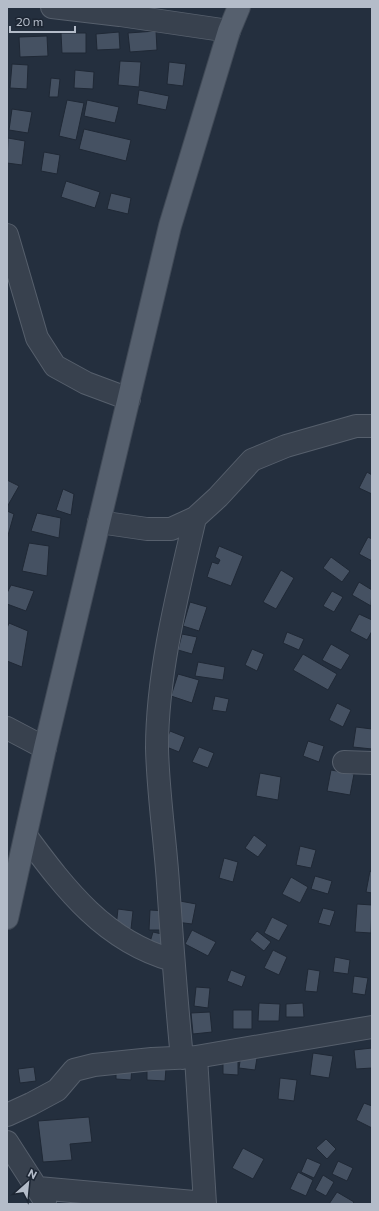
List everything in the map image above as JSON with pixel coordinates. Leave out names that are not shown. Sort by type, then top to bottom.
[{"type":"main road","points":[[8,913],[45,748],[170,226],[229,30],[239,7]]},
{"type":"street","points":[[52,7],[229,30]]},
{"type":"street","points":[[7,235],[37,338],[56,366],[86,383],[129,399]]},
{"type":"street","points":[[100,522],[147,529],[171,529],[195,518],[218,497],[252,460],[286,446],[356,426],[372,426]]},
{"type":"street","points":[[7,1142],[42,1196],[205,1204],[189,1057],[172,960],[168,882],[157,747],[161,691],[176,604],[195,518]]},
{"type":"street","points":[[7,728],[45,748]]},
{"type":"street","points":[[344,762],[372,763]]},
{"type":"street","points":[[26,836],[56,877],[84,908],[114,933],[150,954],[172,960]]},
{"type":"street","points":[[7,1115],[57,1090],[74,1070],[94,1065],[189,1057],[372,1027]]},
{"type":"building","points":[[156,31],[157,50],[130,52],[128,33]]},
{"type":"building","points":[[119,32],[120,49],[97,50],[96,34]]},
{"type":"building","points":[[61,33],[86,33],[86,53],[62,53]]},
{"type":"building","points":[[47,36],[48,56],[20,57],[19,37]]},
{"type":"building","points":[[120,61],[141,62],[139,87],[118,85]]},
{"type":"building","points":[[169,62],[186,64],[183,86],[167,84]]},
{"type":"building","points":[[12,64],[28,65],[27,89],[10,88]]},
{"type":"building","points":[[75,70],[94,72],[93,89],[74,88]]},
{"type":"building","points":[[51,78],[60,79],[58,97],[49,97]]},
{"type":"building","points":[[139,90],[169,96],[166,110],[137,104]]},
{"type":"building","points":[[67,100],[84,103],[76,140],[59,136]]},
{"type":"building","points":[[87,100],[119,107],[115,123],[84,116]]},
{"type":"building","points":[[12,109],[32,112],[28,133],[9,130]]},
{"type":"building","points":[[84,129],[131,140],[126,161],[79,149]]},
{"type":"building","points":[[8,138],[25,141],[22,165],[7,163]]},
{"type":"building","points":[[44,152],[60,155],[57,174],[41,171]]},
{"type":"building","points":[[66,181],[100,192],[95,208],[61,197]]},
{"type":"building","points":[[111,193],[131,198],[128,214],[107,209]]},
{"type":"building","points":[[367,472],[372,475],[372,494],[359,488]]},
{"type":"building","points":[[7,480],[19,486],[7,507]]},
{"type":"building","points":[[63,489],[74,494],[71,515],[56,510]]},
{"type":"building","points":[[7,511],[14,514],[7,539]]},
{"type":"building","points":[[37,513],[61,518],[59,538],[31,531]]},
{"type":"building","points":[[368,537],[372,539],[372,561],[359,554]]},
{"type":"building","points":[[29,543],[49,546],[47,576],[22,571]]},
{"type":"building","points":[[219,546],[243,556],[231,586],[207,577],[212,562],[218,564],[220,560],[215,557]]},
{"type":"building","points":[[331,557],[350,571],[342,582],[323,568]]},
{"type":"building","points":[[281,570],[294,578],[276,609],[263,602]]},
{"type":"building","points":[[359,582],[372,590],[371,606],[352,595]]},
{"type":"building","points":[[11,585],[34,591],[26,611],[7,604],[7,593]]},
{"type":"building","points":[[332,591],[343,597],[334,612],[323,606]]},
{"type":"building","points":[[190,602],[207,607],[199,631],[183,626]]},
{"type":"building","points":[[359,614],[372,620],[372,631],[367,640],[350,631]]},
{"type":"building","points":[[9,623],[28,631],[22,667],[7,661],[7,628]]},
{"type":"building","points":[[287,632],[304,639],[299,650],[283,643]]},
{"type":"building","points":[[182,634],[197,637],[192,654],[178,650]]},
{"type":"building","points":[[331,644],[350,655],[341,670],[322,660]]},
{"type":"building","points":[[252,649],[264,654],[257,671],[245,665]]},
{"type":"building","points":[[303,654],[337,674],[328,690],[293,670]]},
{"type":"building","points":[[198,662],[225,667],[223,680],[195,676]]},
{"type":"building","points":[[178,674],[199,680],[192,703],[171,696]]},
{"type":"building","points":[[215,696],[229,699],[226,712],[212,710]]},
{"type":"building","points":[[337,703],[351,710],[343,727],[329,720]]},
{"type":"building","points":[[356,727],[372,729],[372,749],[353,747]]},
{"type":"building","points":[[170,731],[185,737],[179,752],[164,746]]},
{"type":"building","points":[[308,741],[324,746],[319,762],[303,756]]},
{"type":"building","points":[[199,747],[214,753],[208,768],[192,762]]},
{"type":"building","points":[[331,770],[354,774],[350,795],[327,791]]},
{"type":"building","points":[[260,773],[281,777],[278,800],[256,796]]},
{"type":"building","points":[[254,835],[267,845],[258,857],[245,848]]},
{"type":"building","points":[[300,846],[316,850],[311,868],[296,865]]},
{"type":"building","points":[[224,858],[238,862],[233,882],[219,878]]},
{"type":"building","points":[[370,871],[372,872],[372,893],[366,892]]},
{"type":"building","points":[[315,876],[332,881],[328,894],[311,889]]},
{"type":"building","points":[[291,877],[308,887],[300,903],[282,894]]},
{"type":"building","points":[[180,901],[196,904],[192,924],[176,922]]},
{"type":"building","points":[[357,904],[372,905],[371,933],[355,932]]},
{"type":"building","points":[[323,908],[335,911],[330,926],[318,923]]},
{"type":"building","points":[[118,909],[133,911],[131,929],[116,927]]},
{"type":"building","points":[[150,910],[167,911],[166,930],[149,930]]},
{"type":"building","points":[[272,917],[288,925],[279,941],[264,933]]},
{"type":"building","points":[[192,930],[216,942],[208,956],[185,944]]},
{"type":"building","points":[[257,931],[271,942],[264,951],[250,940]]},
{"type":"building","points":[[153,932],[166,935],[164,946],[150,942]]},
{"type":"building","points":[[273,950],[287,957],[279,975],[264,968]]},
{"type":"building","points":[[335,957],[350,960],[348,974],[333,972]]},
{"type":"building","points":[[308,969],[320,971],[317,992],[305,991]]},
{"type":"building","points":[[231,970],[246,976],[242,987],[227,981]]},
{"type":"building","points":[[354,976],[368,978],[365,995],[352,993]]},
{"type":"building","points":[[196,987],[210,988],[208,1008],[194,1006]]},
{"type":"building","points":[[259,1003],[280,1004],[279,1021],[258,1021]]},
{"type":"building","points":[[303,1003],[304,1017],[286,1017],[286,1004]]},
{"type":"building","points":[[233,1010],[252,1010],[252,1029],[233,1029]]},
{"type":"building","points":[[210,1012],[212,1032],[193,1034],[191,1013]]},
{"type":"building","points":[[372,1048],[372,1068],[356,1069],[354,1050]]},
{"type":"building","points":[[313,1053],[333,1056],[329,1078],[310,1075]]},
{"type":"building","points":[[241,1055],[257,1058],[255,1070],[239,1068]]},
{"type":"building","points":[[223,1059],[238,1060],[238,1075],[223,1074]]},
{"type":"building","points":[[116,1065],[132,1066],[131,1080],[116,1079]]},
{"type":"building","points":[[34,1067],[36,1081],[20,1083],[18,1069]]},
{"type":"building","points":[[147,1067],[166,1068],[165,1081],[147,1080]]},
{"type":"building","points":[[280,1078],[297,1080],[294,1101],[278,1099]]},
{"type":"building","points":[[364,1103],[372,1106],[372,1128],[356,1120]]},
{"type":"building","points":[[89,1117],[92,1142],[70,1144],[72,1160],[43,1162],[38,1121]]},
{"type":"building","points":[[326,1139],[336,1149],[327,1159],[316,1148]]},
{"type":"building","points":[[243,1148],[264,1159],[253,1179],[232,1168]]},
{"type":"building","points":[[307,1158],[321,1164],[314,1178],[301,1172]]},
{"type":"building","points":[[338,1161],[353,1168],[347,1181],[332,1174]]},
{"type":"building","points":[[298,1172],[313,1180],[306,1196],[290,1189]]},
{"type":"building","points":[[323,1175],[334,1182],[326,1196],[315,1190]]},
{"type":"building","points":[[337,1192],[354,1202],[352,1204],[329,1204]]}]
